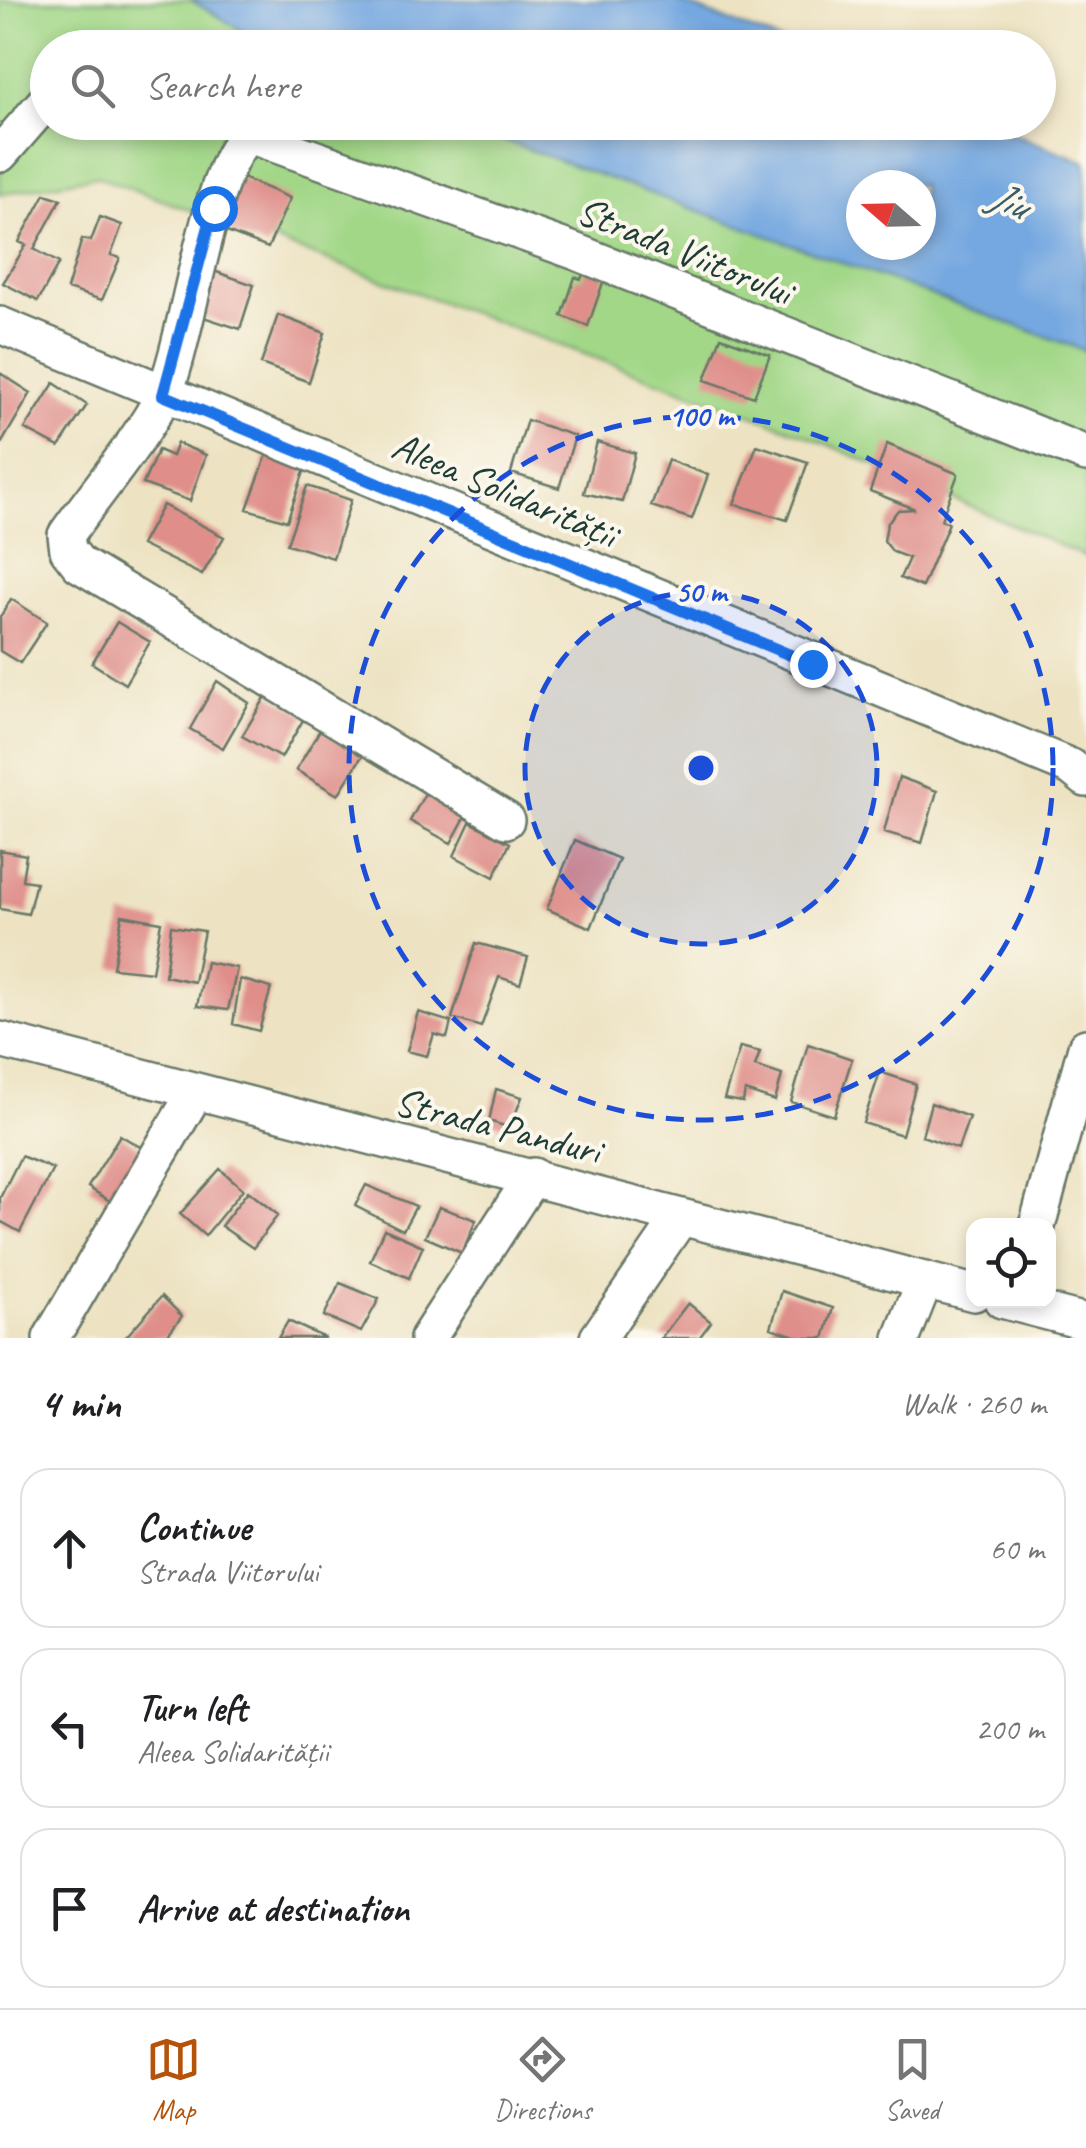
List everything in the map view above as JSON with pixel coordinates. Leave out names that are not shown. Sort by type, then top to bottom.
[{"type":"street","points":[[0,154],[30,120]]},
{"type":"street","name":"Strada Viitorului","points":[[238,140],[214,208],[163,395],[66,535],[68,550],[79,564],[506,820]]},
{"type":"street","name":"Strada Viitorului","points":[[268,140],[574,251],[1086,454]]},
{"type":"street","name":"Aleea Solidarității","points":[[0,325],[1071,767],[1086,779]]},
{"type":"street","name":"Strada Panduri","points":[[0,1040],[966,1291]]},
{"type":"street","points":[[1038,1218],[1086,1047]]},
{"type":"street","points":[[51,1338],[196,1091]]},
{"type":"street","points":[[428,1338],[533,1176]]},
{"type":"street","points":[[598,1338],[681,1217]]},
{"type":"street","points":[[902,1338],[925,1280]]},
{"type":"street","points":[[1034,1308],[1086,1322]]},
{"type":"green space","points":[[0,0],[191,0],[241,30],[30,30],[30,140],[503,140],[1086,351],[1086,557],[804,434],[96,176],[0,194]]},
{"type":"water","points":[[191,0],[674,0],[751,30],[241,30]]},
{"type":"water","name":"Jiu","points":[[503,140],[1030,140],[1086,162],[1086,351]]},
{"type":"building","points":[[238,176],[290,198],[268,248],[219,229]]},
{"type":"building","points":[[45,194],[61,199],[34,249],[59,263],[38,301],[3,283],[26,245],[19,242]]},
{"type":"building","points":[[100,217],[122,225],[111,255],[120,258],[102,300],[67,289],[82,239],[91,241]]},
{"type":"building","points":[[587,267],[606,274],[588,326],[562,316],[575,277],[581,279]]},
{"type":"building","points":[[208,269],[254,285],[240,329],[194,314]]},
{"type":"building","points":[[278,315],[325,333],[309,382],[261,364]]},
{"type":"building","points":[[721,337],[770,355],[754,397],[705,380]]},
{"type":"building","points":[[0,373],[31,393],[0,446]]},
{"type":"building","points":[[54,383],[87,405],[59,447],[25,429]]},
{"type":"building","points":[[527,420],[575,436],[559,488],[511,473]]},
{"type":"building","points":[[597,442],[635,453],[622,502],[584,493]]},
{"type":"building","points":[[177,443],[206,455],[190,501],[143,484],[158,450],[172,456]]},
{"type":"building","points":[[887,444],[958,474],[941,520],[949,523],[922,587],[900,578],[909,558],[893,552],[884,541],[887,524],[898,510],[915,509],[870,491]]},
{"type":"building","points":[[757,445],[808,462],[787,520],[734,504]]},
{"type":"building","points":[[269,449],[307,463],[287,521],[247,509]]},
{"type":"building","points":[[668,460],[708,475],[692,519],[651,506]]},
{"type":"building","points":[[307,486],[351,500],[333,558],[287,544]]},
{"type":"building","points":[[163,505],[224,537],[202,575],[141,545]]},
{"type":"building","points":[[11,599],[47,622],[20,663],[0,651],[0,617]]},
{"type":"building","points":[[117,622],[150,642],[125,684],[92,663]]},
{"type":"building","points":[[217,681],[249,703],[223,748],[190,729]]},
{"type":"building","points":[[268,693],[306,715],[281,758],[242,736]]},
{"type":"building","points":[[321,728],[362,756],[338,795],[296,770]]},
{"type":"building","points":[[899,777],[937,791],[922,843],[884,832]]},
{"type":"building","points":[[428,788],[469,810],[451,843],[410,821]]},
{"type":"building","points":[[470,822],[510,843],[494,877],[454,856]]},
{"type":"building","points":[[575,840],[619,859],[591,928],[547,909]]},
{"type":"building","points":[[0,850],[26,855],[22,880],[36,882],[28,914],[0,909]]},
{"type":"building","points":[[122,915],[161,922],[152,972],[113,968]]},
{"type":"building","points":[[171,926],[204,931],[194,982],[165,976]]},
{"type":"building","points":[[476,943],[528,957],[520,984],[499,977],[481,1027],[452,1018]]},
{"type":"building","points":[[206,962],[237,968],[228,1010],[197,1006]]},
{"type":"building","points":[[240,979],[271,988],[259,1031],[233,1024]]},
{"type":"building","points":[[418,1012],[451,1022],[447,1038],[434,1034],[427,1056],[407,1051]]},
{"type":"building","points":[[808,1044],[852,1059],[834,1116],[791,1102]]},
{"type":"building","points":[[740,1047],[760,1052],[755,1066],[782,1075],[775,1101],[745,1091],[743,1102],[724,1099]]},
{"type":"building","points":[[880,1072],[916,1084],[902,1135],[863,1123]]},
{"type":"building","points":[[496,1089],[522,1097],[510,1128],[489,1121]]},
{"type":"building","points":[[931,1103],[969,1117],[958,1149],[922,1136]]},
{"type":"building","points":[[120,1135],[150,1153],[116,1205],[88,1187]]},
{"type":"building","points":[[21,1156],[53,1169],[20,1232],[0,1221],[0,1198]]},
{"type":"building","points":[[220,1169],[243,1189],[205,1236],[180,1214]]},
{"type":"building","points":[[366,1185],[416,1206],[403,1230],[355,1206]]},
{"type":"building","points":[[248,1191],[278,1215],[253,1248],[221,1226]]},
{"type":"building","points":[[439,1207],[476,1220],[462,1253],[425,1237]]},
{"type":"building","points":[[384,1229],[423,1246],[409,1278],[370,1261]]},
{"type":"building","points":[[340,1283],[379,1299],[361,1332],[324,1316]]},
{"type":"building","points":[[782,1291],[833,1308],[824,1338],[801,1338],[771,1328]]},
{"type":"building","points":[[162,1296],[182,1316],[165,1338],[125,1338]]},
{"type":"building","points":[[688,1303],[711,1322],[699,1338],[661,1338]]},
{"type":"building","points":[[288,1321],[325,1338],[278,1338]]},
{"type":"route","points":[[214,208],[163,395],[812,664]]}]
